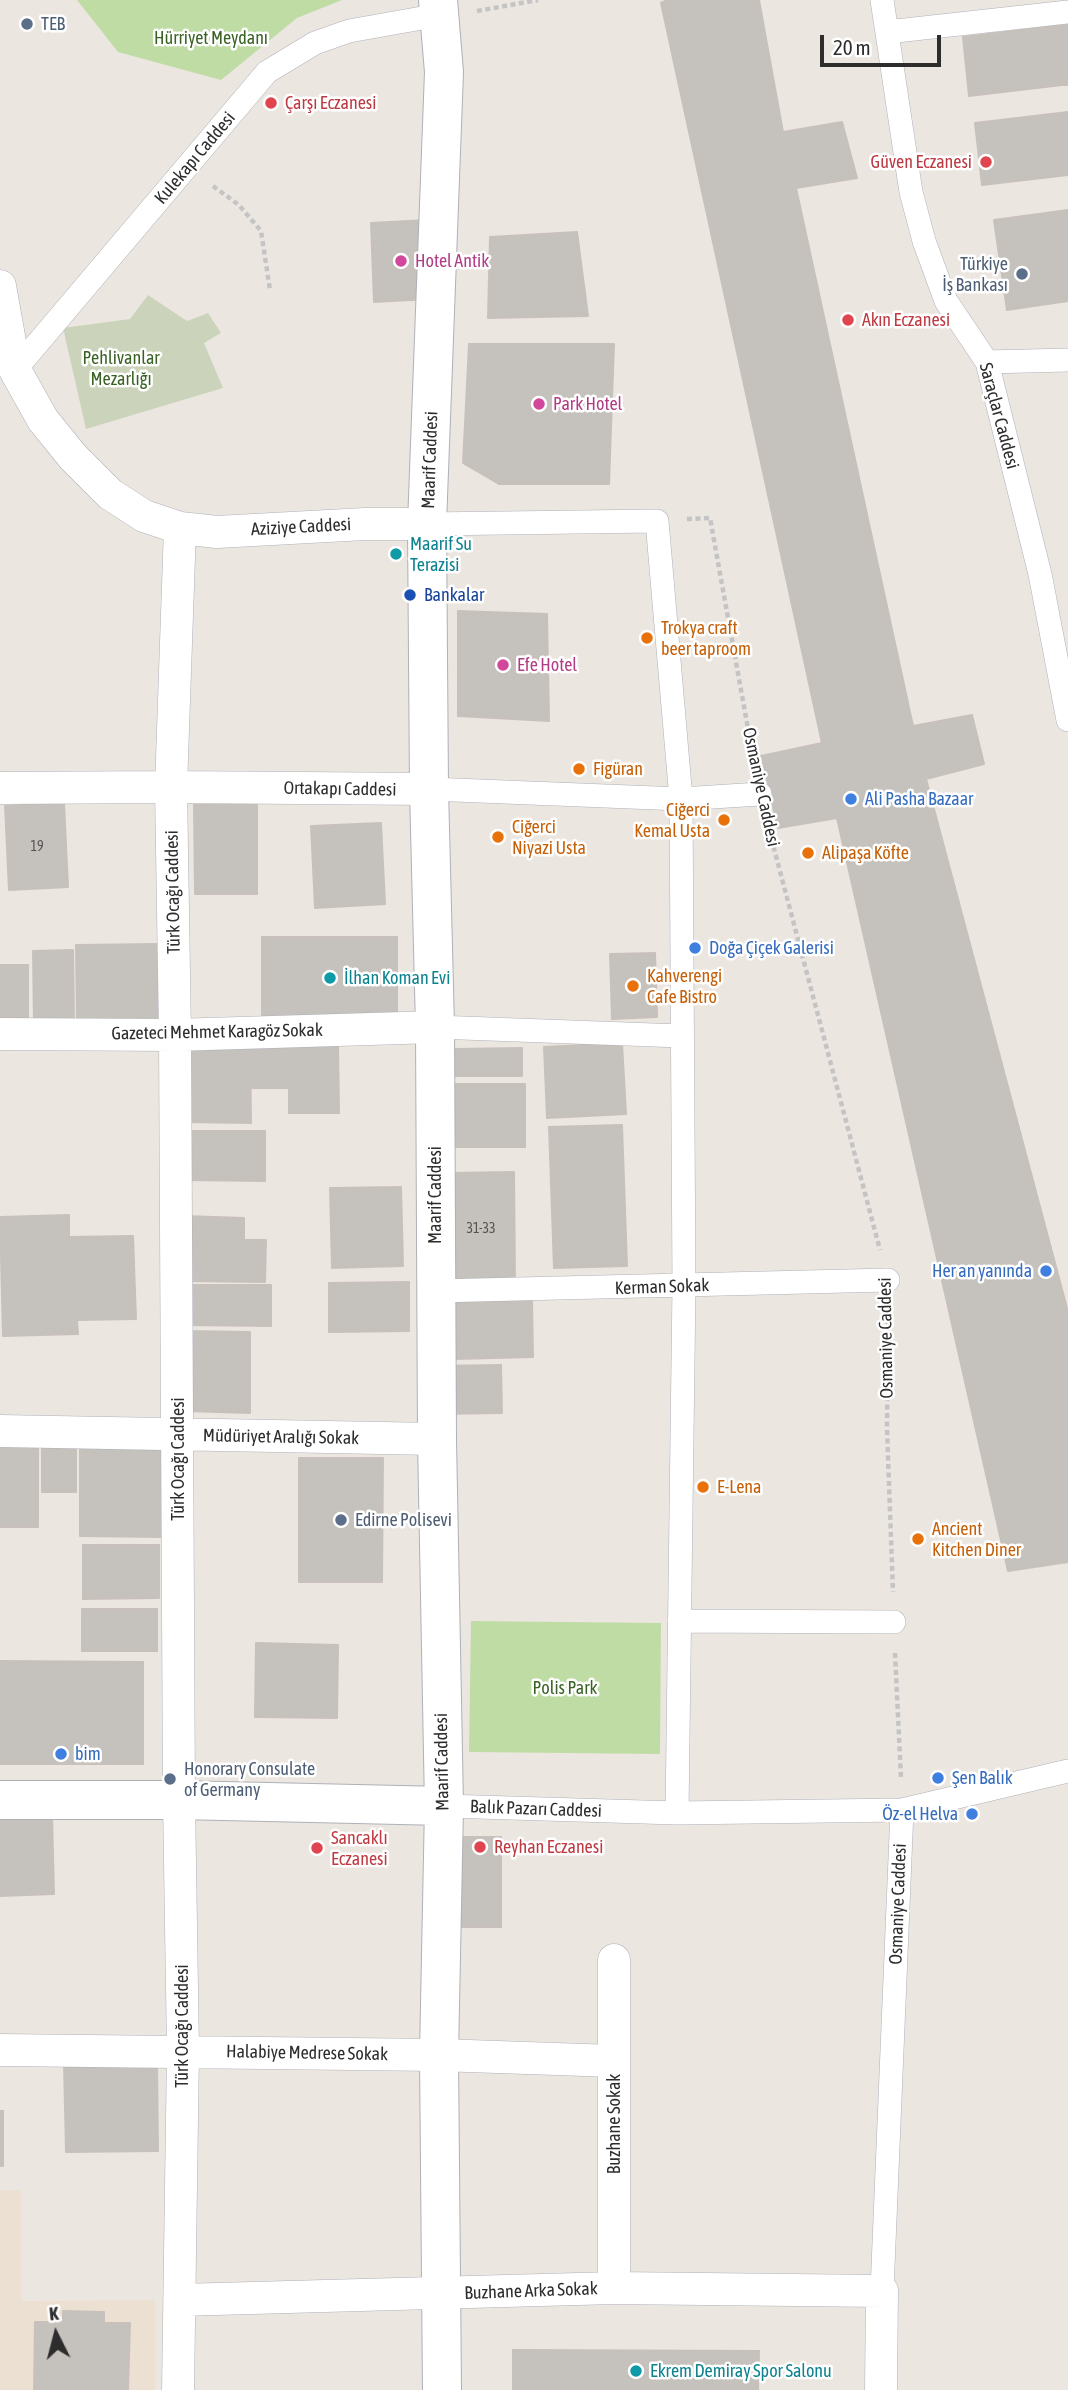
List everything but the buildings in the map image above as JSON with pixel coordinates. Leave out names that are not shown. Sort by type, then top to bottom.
[{"type":"street","name":"Saraçlar Caddesi","points":[[882,0],[911,192],[924,240],[946,301],[987,362],[1040,574],[1068,720]]},
{"type":"street","name":"Kulekapı Caddesi","points":[[7,374],[267,72],[316,43],[349,31],[438,7]]},
{"type":"street","name":"Maarif Caddesi","points":[[438,7],[444,72],[428,524],[429,789],[435,1027],[436,1439],[444,1806],[439,2055],[442,2390]]},
{"type":"street","points":[[887,32],[1068,12]]},
{"type":"street","name":"Aziziye Caddesi","points":[[0,286],[7,374],[73,457],[110,494],[144,516],[180,528],[217,532],[365,524],[657,521]]},
{"type":"street","points":[[987,362],[1068,360]]},
{"type":"street","points":[[657,521],[681,799],[684,1286],[677,1813]]},
{"type":"street","name":"Türk Ocağı Caddesi","points":[[178,2390],[183,2051],[171,787],[180,528]]},
{"type":"street","name":"Ortakapı Caddesi","points":[[0,788],[429,789],[681,799],[760,794]]},
{"type":"street","points":[[435,1027],[681,1036]]},
{"type":"street","name":"Gazeteci Mehmet Karagöz Sokak","points":[[0,1034],[175,1035],[435,1027]]},
{"type":"street","name":"Kerman Sokak","points":[[436,1292],[888,1280]]},
{"type":"street","name":"Müdüriyet Aralığı Sokak","points":[[0,1431],[436,1439]]},
{"type":"street","points":[[680,1622],[894,1622]]},
{"type":"street","name":"Balık Pazarı Caddesi","points":[[0,1800],[179,1800],[677,1813],[902,1810],[1068,1770]]},
{"type":"street","name":"Osmaniye Caddesi","points":[[881,2390],[882,2291],[902,1810]]},
{"type":"street","name":"Buzhane Sokak","points":[[614,1960],[614,2288]]},
{"type":"street","name":"Halabiye Medrese Sokak","points":[[0,2050],[439,2055],[614,2061]]},
{"type":"street","name":"Buzhane Arka Sokak","points":[[180,2300],[614,2288],[882,2291]]},
{"type":"path","points":[[438,7],[481,11],[538,0]]},
{"type":"path","points":[[188,166],[239,205],[261,231],[270,290]]},
{"type":"path","name":"Osmaniye Caddesi","points":[[657,521],[710,518],[760,794],[888,1280],[887,1429],[902,1810]]},
{"type":"shaded area","points":[[0,2190],[21,2190],[21,2301],[155,2300],[155,2390],[0,2390]]},
{"type":"green space","name":"Hürriyet Meydanı","points":[[77,0],[342,0],[297,18],[221,80],[118,52]]},
{"type":"green space","name":"Pehlivanlar Mezarlığı","points":[[148,295],[187,321],[208,313],[221,333],[204,343],[223,388],[86,429],[63,328],[130,319]]},
{"type":"green space","name":"Polis Park","points":[[471,1621],[661,1623],[660,1754],[469,1752]]},
{"type":"place","name":"TEB","points":[[27,24]]},
{"type":"place","name":"Çarşı Eczanesi","points":[[271,103]]},
{"type":"place","name":"Güven Eczanesi","points":[[986,162]]},
{"type":"place","name":"Hotel Antik","points":[[401,261]]},
{"type":"place","name":"Türkiye İş Bankası","points":[[1022,274]]},
{"type":"place","name":"Akın Eczanesi","points":[[848,320]]},
{"type":"place","name":"Park Hotel","points":[[539,404]]},
{"type":"place","name":"Maarif Su Terazisi","points":[[396,554]]},
{"type":"place","name":"Bankalar","points":[[410,595]]},
{"type":"place","name":"Trokya craft beer taproom","points":[[647,638]]},
{"type":"place","name":"Efe Hotel","points":[[503,665]]},
{"type":"place","name":"Figüran","points":[[579,769]]},
{"type":"place","name":"Ali Pasha Bazaar","points":[[851,799]]},
{"type":"place","name":"Ciğerci Kemal Usta","points":[[724,820]]},
{"type":"place","name":"Ciğerci Niyazi Usta","points":[[498,837]]},
{"type":"place","name":"Alipaşa Köfte","points":[[808,853]]},
{"type":"place","name":"Doğa Çiçek Galerisi","points":[[695,948]]},
{"type":"place","name":"İlhan Koman Evi","points":[[330,978]]},
{"type":"place","name":"Kahverengi Cafe Bistro","points":[[633,986]]},
{"type":"place","name":"Her an yanında","points":[[1046,1271]]},
{"type":"place","name":"E-Lena","points":[[703,1487]]},
{"type":"place","name":"Edirne Polisevi","points":[[341,1520]]},
{"type":"place","name":"Ancient Kitchen Diner","points":[[918,1539]]},
{"type":"place","name":"bim","points":[[61,1754]]},
{"type":"place","name":"Şen Balık","points":[[938,1778]]},
{"type":"place","name":"Honorary Consulate of Germany","points":[[170,1779]]},
{"type":"place","name":"Öz-el Helva","points":[[972,1814]]},
{"type":"place","name":"Reyhan Eczanesi","points":[[480,1847]]},
{"type":"place","name":"Sancaklı Eczanesi","points":[[317,1848]]},
{"type":"place","name":"Ekrem Demiray Spor Salonu","points":[[636,2371]]}]
